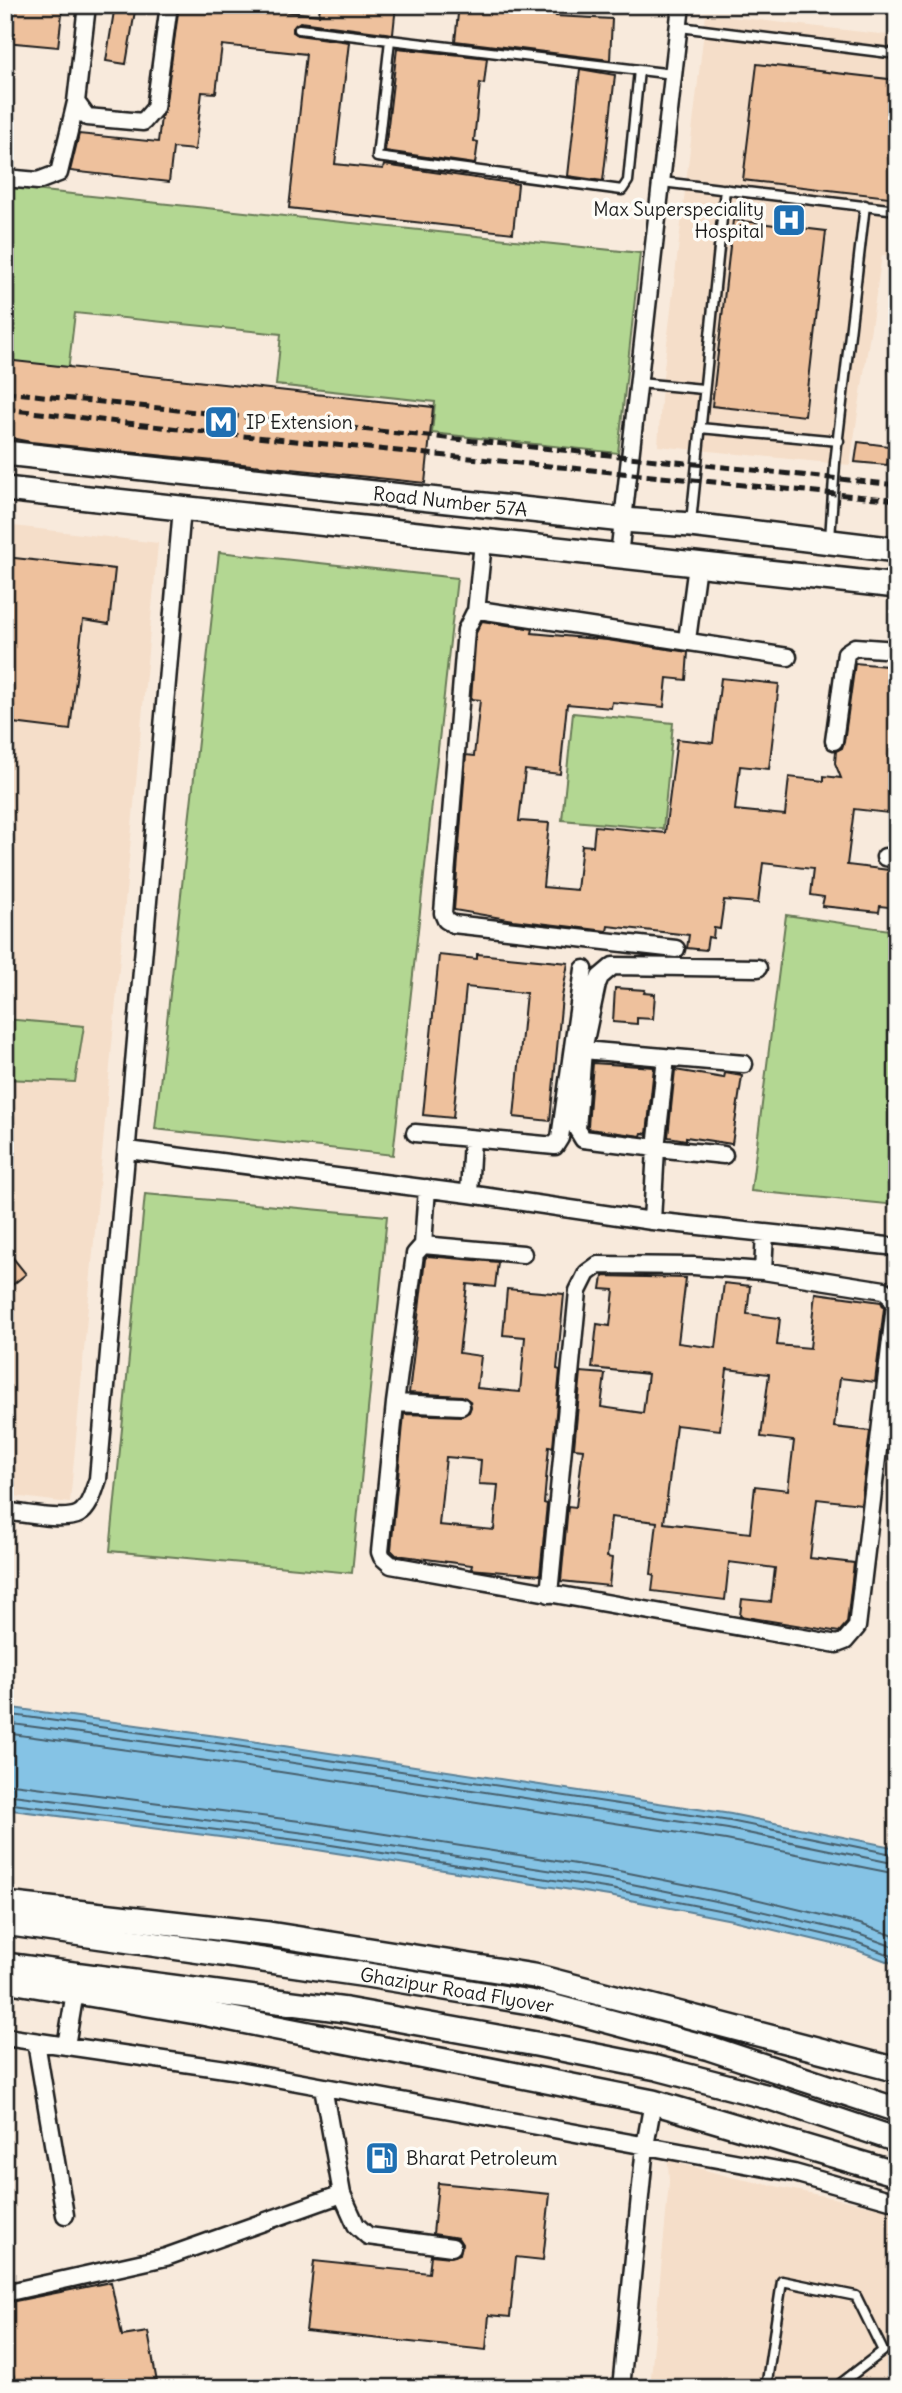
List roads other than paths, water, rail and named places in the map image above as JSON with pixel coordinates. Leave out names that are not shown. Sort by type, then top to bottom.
[{"type":"main road","name":"Road Number 57A","points":[[5,453],[623,520],[691,525],[897,550]]},
{"type":"main road","name":"Road Number 57A","points":[[5,489],[897,586]]},
{"type":"main road","points":[[5,1904],[269,1934],[534,1976],[897,2070]]},
{"type":"main road","name":"Ghazipur Road Flyover","points":[[5,1923],[367,1975],[548,2005],[709,2048],[897,2109]]},
{"type":"main road","name":"Ghazipur Road Flyover","points":[[5,1965],[346,2010],[657,2068],[768,2097],[897,2140]]},
{"type":"main road","points":[[5,1980],[215,2015],[653,2102],[895,2171]]},
{"type":"street","points":[[5,178],[38,181],[59,173],[76,102],[87,5]]},
{"type":"street","points":[[76,102],[87,117],[143,122],[155,108],[169,5]]},
{"type":"street","points":[[619,556],[681,6]]},
{"type":"street","points":[[5,1511],[68,1517],[81,1513],[90,1501],[98,1479],[182,508]]},
{"type":"street","points":[[483,542],[476,612],[466,630],[443,914],[446,920],[453,924],[676,949]]},
{"type":"street","points":[[687,640],[697,565]]},
{"type":"street","points":[[476,612],[480,610],[788,657]]},
{"type":"street","points":[[834,741],[846,653],[855,647],[897,650]]},
{"type":"street","points":[[724,1155],[583,1139],[577,1129],[583,1051],[597,984],[600,977],[613,966],[758,968]]},
{"type":"street","points":[[415,1133],[552,1147],[558,1143],[584,969]]},
{"type":"street","points":[[583,1051],[744,1065]]},
{"type":"street","points":[[652,1221],[656,1148],[666,1058]]},
{"type":"street","points":[[469,1194],[472,1139]]},
{"type":"street","points":[[128,1150],[427,1188],[652,1221],[897,1247]]},
{"type":"street","points":[[427,1188],[424,1245],[413,1259],[380,1552],[391,1565],[549,1594],[837,1644],[845,1641],[857,1627],[894,1300],[884,1290],[763,1270],[598,1265],[587,1273],[578,1291],[549,1594]]},
{"type":"street","points":[[763,1270],[765,1233]]},
{"type":"street","points":[[424,1245],[523,1254]]},
{"type":"street","points":[[395,1403],[461,1406]]},
{"type":"street","points":[[66,2046],[75,1992]]},
{"type":"street","points":[[5,2038],[232,2070],[794,2173],[897,2202]]},
{"type":"street","points":[[36,2042],[65,2215]]},
{"type":"street","points":[[323,2087],[342,2194],[356,2225],[368,2236],[452,2247]]},
{"type":"street","points":[[621,2388],[645,2146],[653,2102]]},
{"type":"street","points":[[5,2293],[166,2258],[342,2194]]},
{"type":"lane","points":[[669,5],[681,6]]},
{"type":"lane","points":[[680,27],[897,54]]},
{"type":"lane","points":[[299,29],[673,74]]},
{"type":"lane","points":[[390,40],[377,157],[622,190],[628,181],[639,70]]},
{"type":"lane","points":[[662,181],[897,210]]},
{"type":"lane","points":[[691,525],[725,189]]},
{"type":"lane","points":[[830,542],[835,463],[865,205]]},
{"type":"lane","points":[[639,383],[703,389]]},
{"type":"lane","points":[[701,428],[839,441]]},
{"type":"lane","points":[[766,2388],[782,2281],[856,2296],[884,2351],[835,2388]]},
{"type":"water","points":[[5,1707],[224,1737],[731,1814],[897,1848],[897,1965],[854,1949],[732,1920],[609,1896],[311,1849],[5,1809]]},
{"type":"railway","points":[[5,392],[897,485]]},
{"type":"railway","points":[[5,409],[214,433],[897,500]]},
{"type":"place","name":"Max Superspeciality Hospital","points":[[789,220]]},
{"type":"place","name":"IP Extension","points":[[221,422]]},
{"type":"place","name":"Bharat Petroleum","points":[[382,2158]]}]
